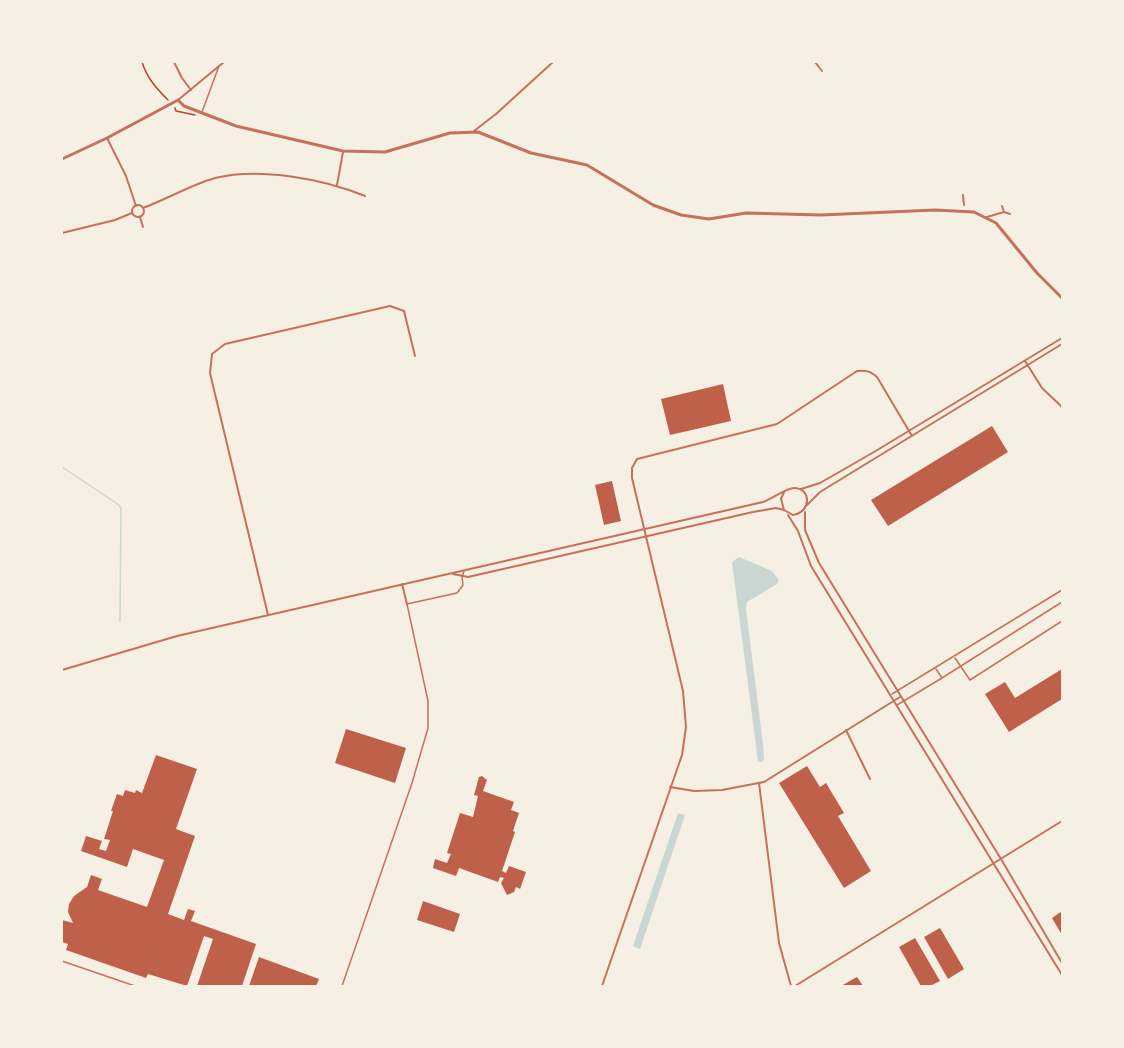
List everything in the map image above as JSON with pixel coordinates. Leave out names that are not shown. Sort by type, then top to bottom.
[{"type":"street","points":[[176,62],[191,90]]},
{"type":"street","points":[[62,159],[172,104],[224,62]]},
{"type":"street","points":[[474,132],[553,62]]},
{"type":"street","points":[[815,62],[822,71]]},
{"type":"street","points":[[178,100],[184,106],[236,126],[343,151],[380,152],[450,133],[474,132],[496,138],[531,153],[587,165],[653,205],[681,215],[709,219],[746,213],[821,215],[936,210],[974,212],[996,223],[1037,273],[1062,298]]},
{"type":"street","points":[[107,138],[126,176],[136,206]]},
{"type":"street","points":[[337,185],[343,151]]},
{"type":"street","points":[[136,206],[143,208],[212,180],[234,175],[270,175],[337,185],[364,196]]},
{"type":"street","points":[[963,195],[964,205]]},
{"type":"street","points":[[62,233],[132,213],[136,206]]},
{"type":"street","points":[[1002,206],[1004,212]]},
{"type":"street","points":[[140,217],[144,213],[143,208]]},
{"type":"street","points":[[986,218],[1004,212],[1010,214]]},
{"type":"street","points":[[132,213],[140,217]]},
{"type":"street","points":[[140,217],[143,227]]},
{"type":"street","points":[[268,615],[210,373],[212,354],[225,344],[390,306],[404,311],[415,356]]},
{"type":"street","points":[[800,490],[820,483],[1062,338]]},
{"type":"street","points":[[452,574],[462,577],[765,509],[776,508],[797,515],[820,492],[1062,344]]},
{"type":"street","points":[[1025,361],[1042,388],[1062,407]]},
{"type":"street","points":[[602,987],[682,755],[686,727],[685,706],[671,632],[632,478],[632,468],[637,459],[777,424],[857,371],[871,371],[877,377],[912,436]]},
{"type":"street","points":[[980,389],[983,393]]},
{"type":"street","points":[[62,670],[138,646],[763,502],[792,488],[800,490],[806,496],[807,505]]},
{"type":"street","points":[[784,492],[780,503],[798,531],[811,566],[995,862],[1062,975]]},
{"type":"street","points":[[805,509],[805,530],[812,552],[902,702],[1001,859],[1062,963]]},
{"type":"street","points":[[402,584],[406,604]]},
{"type":"street","points":[[670,787],[694,791],[722,790],[759,783],[900,697]]},
{"type":"street","points":[[846,730],[870,779]]},
{"type":"street","points":[[759,783],[779,943],[791,987]]},
{"type":"street","points":[[795,987],[1062,822]]},
{"type":"lane","points":[[202,113],[219,66]]},
{"type":"lane","points":[[342,987],[412,783],[428,728],[428,701],[406,604],[457,593],[463,585],[464,570]]},
{"type":"lane","points":[[891,694],[1062,590]]},
{"type":"lane","points":[[897,705],[1062,602]]},
{"type":"lane","points":[[955,657],[970,680],[1062,621]]},
{"type":"lane","points":[[936,668],[942,678]]},
{"type":"lane","points":[[62,961],[135,987]]},
{"type":"path","points":[[142,62],[153,85],[172,104]]},
{"type":"shaded area","points":[[739,557],[772,571],[779,580],[777,584],[747,602],[746,609],[763,744],[764,760],[761,762],[758,761],[732,562]]},
{"type":"shaded area","points":[[678,813],[685,815],[640,949],[633,946]]},
{"type":"building","points":[[723,384],[731,421],[670,435],[661,399]]},
{"type":"building","points":[[992,426],[1008,452],[888,526],[871,500]]},
{"type":"building","points":[[612,481],[621,521],[604,525],[595,485]]},
{"type":"building","points":[[1062,669],[1062,699],[1009,732],[985,694],[1005,682],[1015,698]]},
{"type":"building","points":[[346,729],[406,748],[395,783],[335,763]]},
{"type":"building","points":[[156,755],[197,769],[176,829],[195,836],[168,914],[184,920],[188,909],[195,911],[191,921],[256,944],[242,986],[197,986],[213,939],[204,936],[187,986],[148,974],[146,978],[66,950],[68,944],[62,942],[62,920],[73,923],[68,912],[69,904],[74,896],[87,887],[91,875],[102,879],[98,890],[147,907],[164,860],[133,849],[127,867],[81,851],[86,836],[102,841],[99,849],[106,851],[110,840],[104,839],[117,794],[123,796],[125,790],[135,793],[136,790],[142,793]]},
{"type":"building","points":[[807,766],[820,787],[826,783],[844,813],[838,816],[871,871],[844,888],[779,783]]},
{"type":"building","points":[[482,776],[487,780],[483,791],[514,802],[511,810],[519,813],[502,871],[506,873],[509,866],[526,872],[520,889],[516,887],[514,892],[507,895],[501,883],[504,878],[500,877],[498,882],[459,868],[456,876],[433,868],[435,859],[447,863],[451,854],[447,853],[460,813],[473,817],[478,796],[474,795],[479,777]]},
{"type":"building","points":[[423,901],[460,914],[454,932],[417,920]]},
{"type":"building","points":[[1062,911],[1062,935],[1052,918]]},
{"type":"building","points":[[940,928],[964,969],[948,979],[924,937]]},
{"type":"building","points":[[915,938],[940,981],[930,986],[921,986],[899,947]]},
{"type":"building","points":[[259,957],[319,979],[316,986],[249,986]]},
{"type":"building","points":[[857,977],[863,986],[841,986]]},
{"type":"waterway","points":[[62,467],[119,505],[121,509],[120,621]]}]
